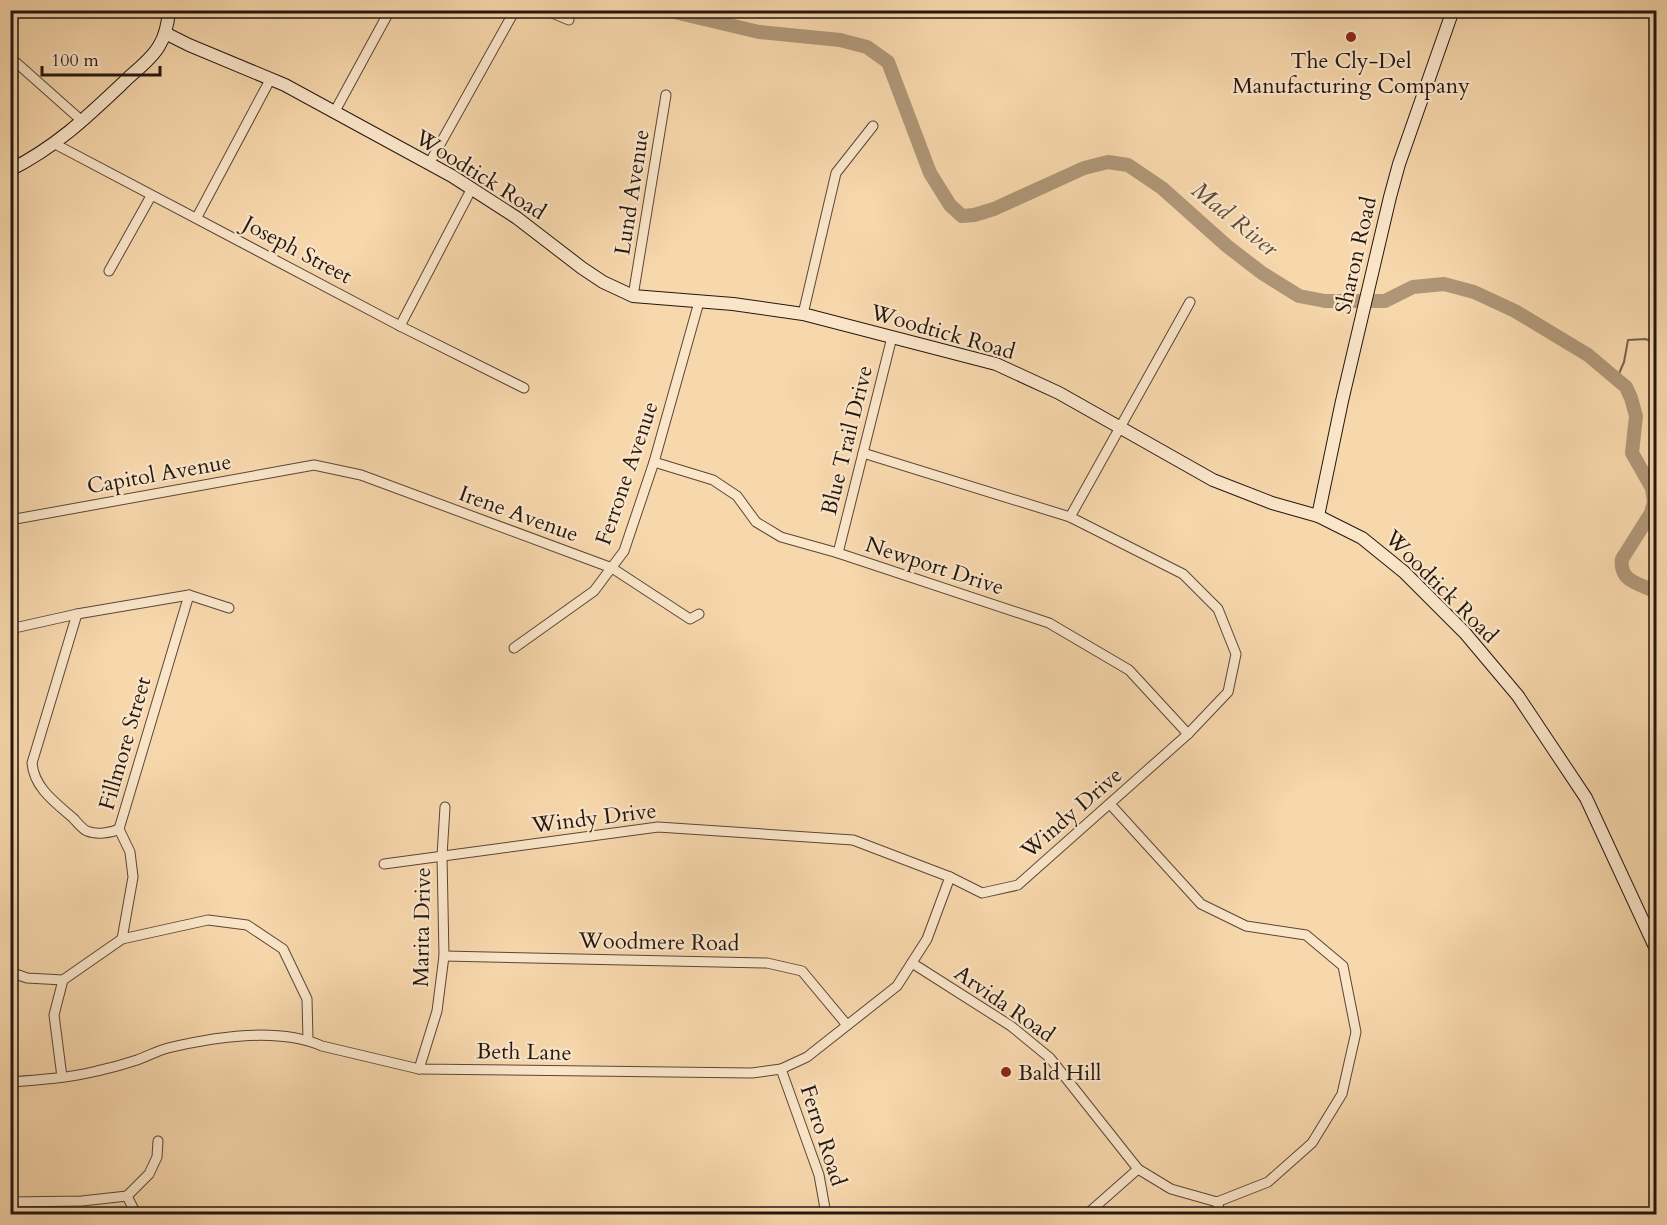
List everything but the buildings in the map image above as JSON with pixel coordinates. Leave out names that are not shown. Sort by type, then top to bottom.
[{"type":"main road","name":"Sharon Road","points":[[1318,516],[1363,311],[1399,164],[1454,10]]},
{"type":"main road","points":[[10,170],[55,144],[149,58],[158,48],[165,33],[169,14]]},
{"type":"main road","name":"Woodtick Road","points":[[165,33],[272,78],[335,111],[472,188],[517,218],[582,268],[603,282],[633,296],[733,304],[803,314],[996,364],[1059,393],[1213,480],[1272,503],[1318,516],[1362,538],[1404,572],[1465,633],[1518,696],[1586,798],[1656,949]]},
{"type":"street","points":[[335,111],[390,10]]},
{"type":"street","points":[[429,164],[515,10]]},
{"type":"street","points":[[545,10],[569,20]]},
{"type":"street","points":[[10,57],[82,121]]},
{"type":"street","points":[[197,217],[272,78]]},
{"type":"street","name":"Lund Avenue","points":[[633,296],[666,95]]},
{"type":"street","points":[[803,314],[836,173],[873,126]]},
{"type":"street","name":"Joseph Street","points":[[55,144],[400,326],[524,388]]},
{"type":"street","points":[[400,326],[472,188]]},
{"type":"street","points":[[109,271],[151,196]]},
{"type":"street","name":"Ferrone Avenue","points":[[514,648],[594,591],[624,551],[654,462],[699,302]]},
{"type":"street","points":[[1070,516],[1190,302]]},
{"type":"street","name":"Blue Trail Drive","points":[[838,553],[892,337]]},
{"type":"street","name":"Windy Drive","points":[[384,864],[658,827],[853,840],[950,877],[982,893],[1018,885],[1188,734],[1227,692],[1236,654],[1218,609],[1182,574],[1070,516],[863,453]]},
{"type":"street","name":"Newport Drive","points":[[654,462],[714,480],[737,496],[756,522],[781,537],[838,553],[1049,623],[1129,670],[1188,734]]},
{"type":"street","name":"Irene Avenue","points":[[314,465],[360,475],[612,568],[690,619],[699,614]]},
{"type":"street","name":"Capitol Avenue","points":[[10,520],[314,465]]},
{"type":"street","points":[[10,629],[77,614],[189,595],[229,608]]},
{"type":"street","name":"Fillmore Street","points":[[122,939],[133,877],[130,852],[119,829],[189,595]]},
{"type":"street","points":[[77,614],[32,763],[33,774],[52,800],[88,831],[111,833],[119,829]]},
{"type":"street","points":[[1110,804],[1202,904],[1246,926],[1306,934],[1343,966],[1356,1032],[1342,1094],[1312,1143],[1268,1182],[1217,1202],[1221,1215]]},
{"type":"street","points":[[442,856],[445,807]]},
{"type":"street","name":"Marita Drive","points":[[419,1069],[437,1011],[444,956],[442,856]]},
{"type":"street","name":"Beth Lane","points":[[10,1082],[98,1071],[137,1060],[165,1048],[221,1037],[264,1036],[308,1040],[322,1046],[419,1069],[752,1073],[782,1069],[807,1057],[897,986],[927,939],[950,877]]},
{"type":"street","points":[[10,972],[27,978],[63,980],[122,939],[208,920],[247,925],[283,949],[307,999],[308,1040]]},
{"type":"street","name":"Woodmere Road","points":[[444,956],[767,963],[802,971],[847,1025]]},
{"type":"street","name":"Arvida Road","points":[[912,963],[1011,1026],[1050,1058],[1138,1169],[1171,1189],[1217,1202]]},
{"type":"street","points":[[62,1077],[54,1015],[63,980]]},
{"type":"street","name":"Ferro Road","points":[[782,1069],[819,1175],[825,1215]]},
{"type":"street","points":[[10,1202],[82,1201],[127,1196],[149,1174],[157,1157],[158,1141]]},
{"type":"street","points":[[1087,1215],[1138,1169]]},
{"type":"street","points":[[127,1196],[136,1215]]},
{"type":"waterway","name":"Mad River","points":[[666,10],[759,32],[840,40],[867,47],[888,62],[930,173],[950,205],[962,216],[994,209],[1084,168],[1108,162],[1128,165],[1162,188],[1227,246],[1262,273],[1299,296],[1325,301],[1385,301],[1413,287],[1444,284],[1474,292],[1515,311],[1588,355],[1626,387],[1636,416],[1632,453],[1652,488],[1654,502],[1651,513],[1622,559],[1622,567],[1631,581],[1656,592]]},
{"type":"waterway","points":[[1617,378],[1624,362],[1628,340],[1646,339],[1656,345]]},
{"type":"place","name":"The Cly-Del Manufacturing Company","points":[[1351,37]]},
{"type":"place","name":"Bald Hill","points":[[1006,1072]]}]
